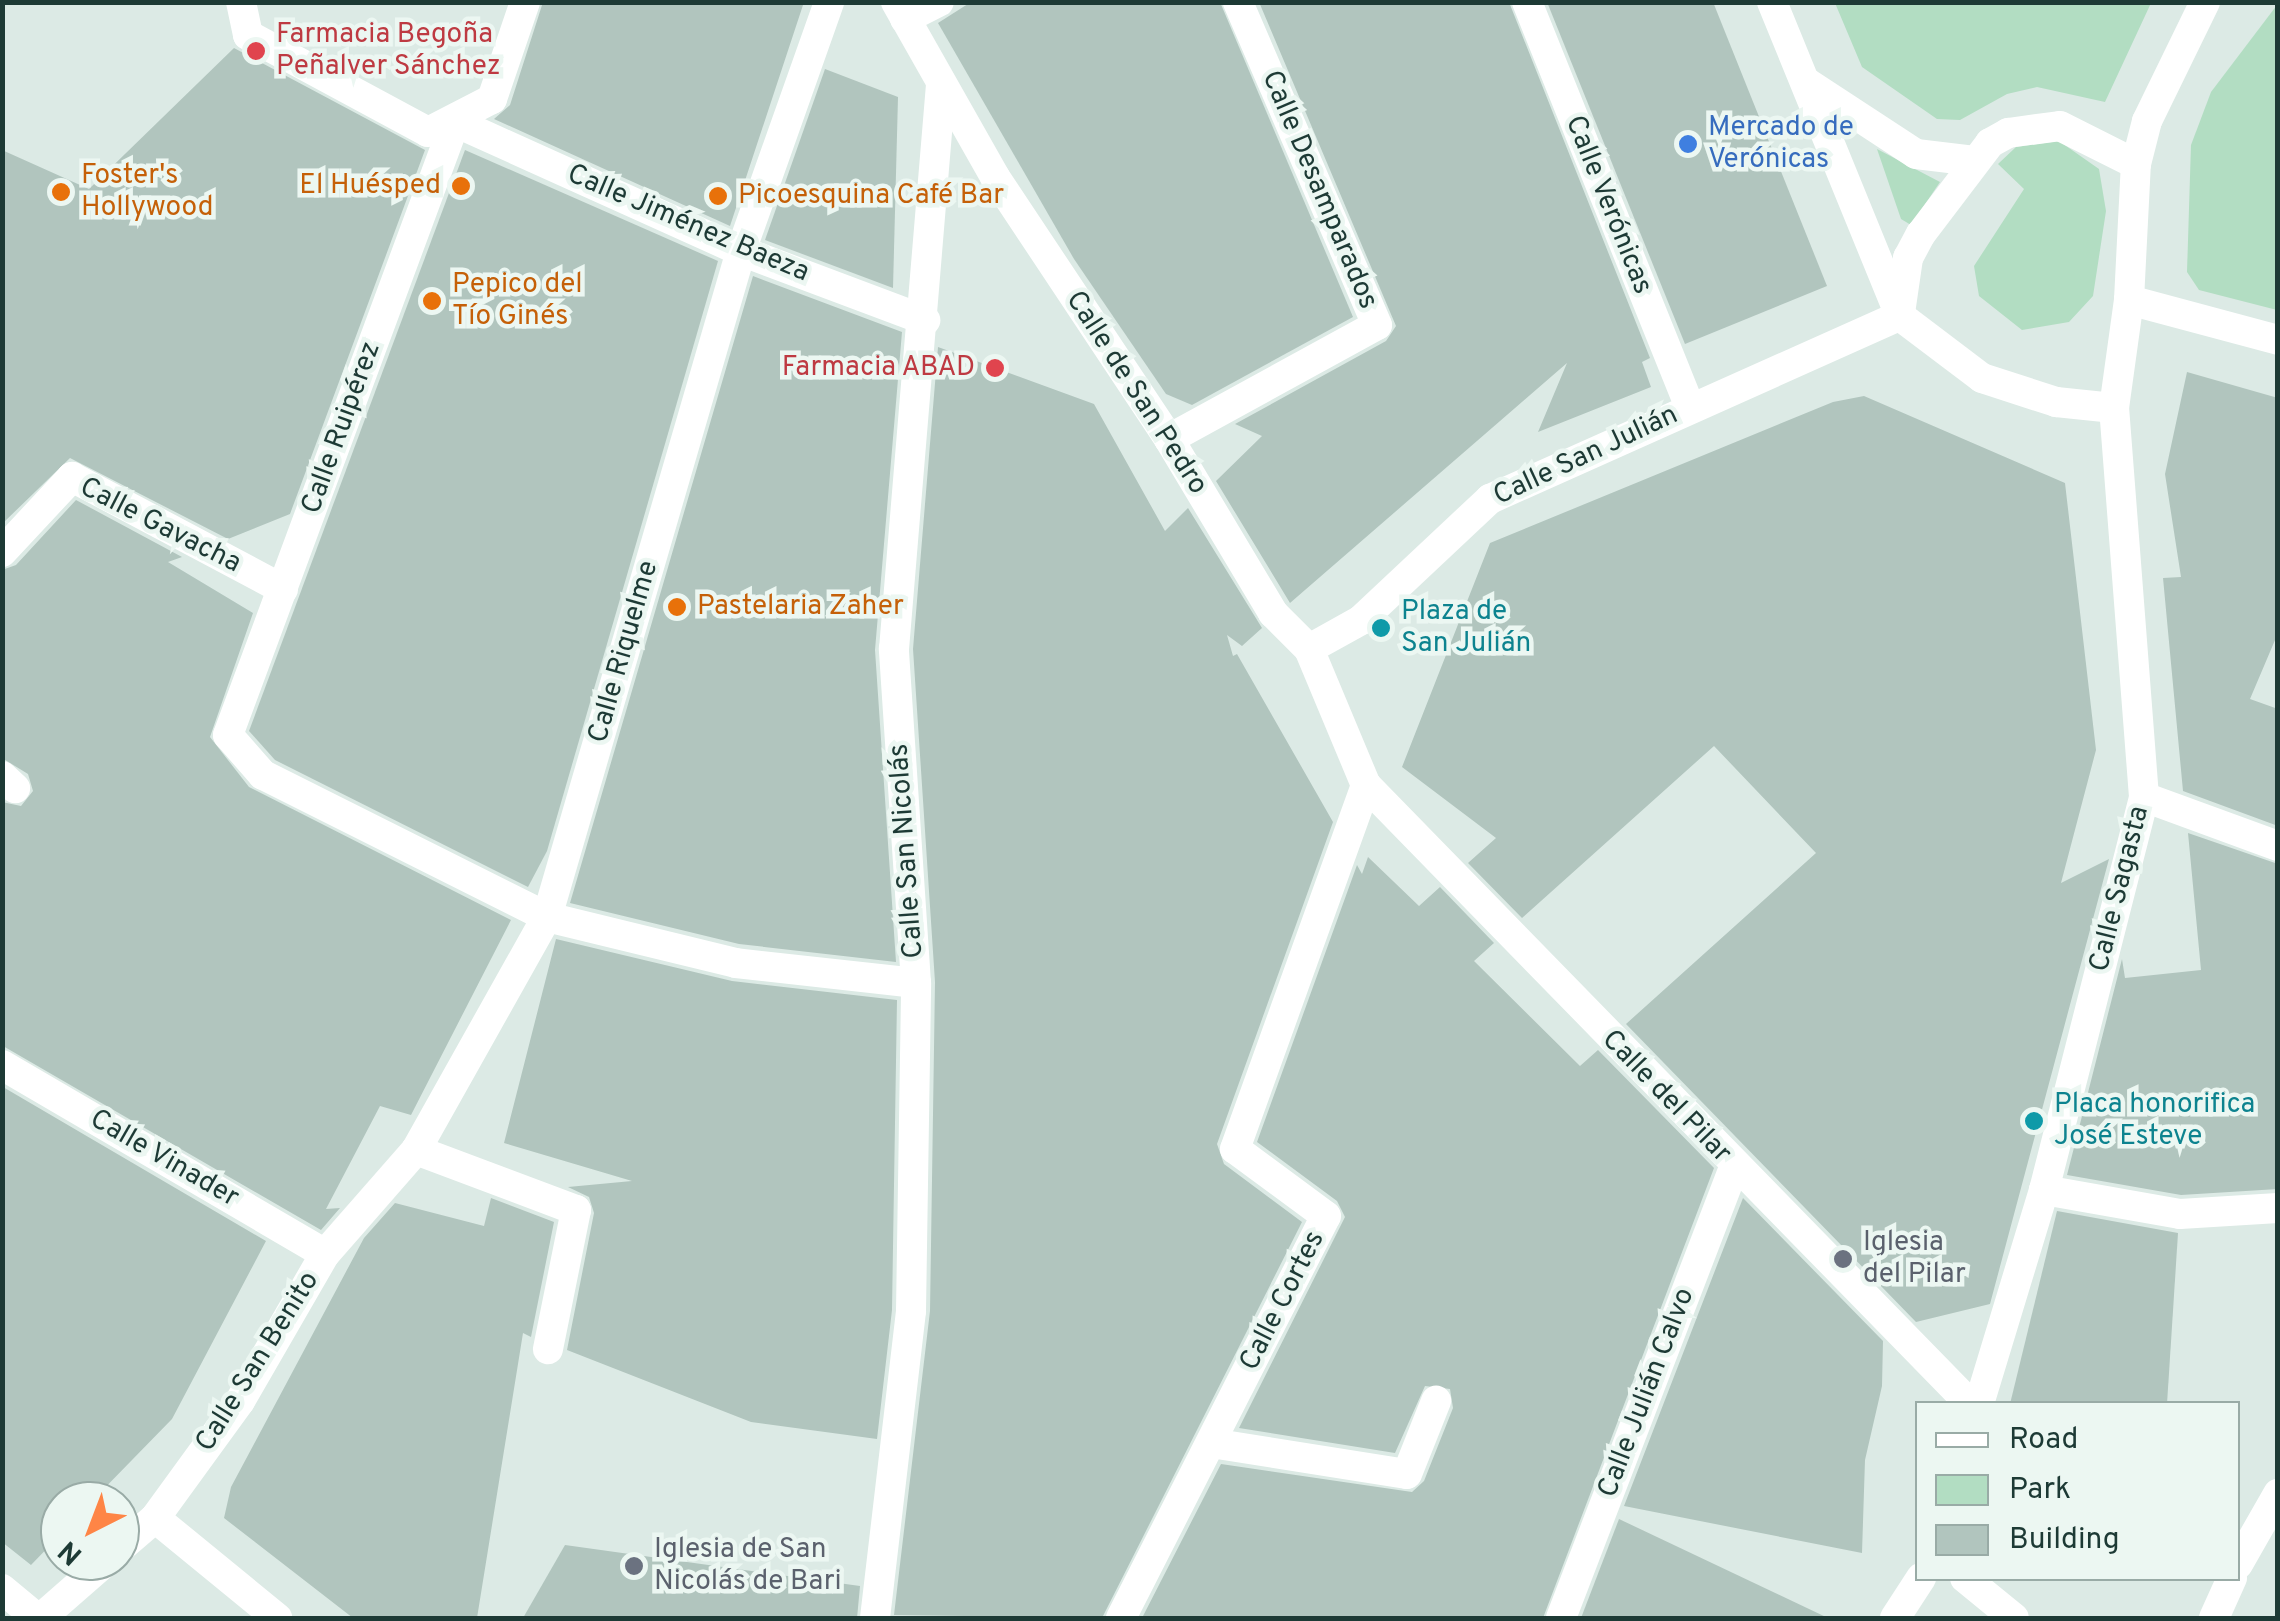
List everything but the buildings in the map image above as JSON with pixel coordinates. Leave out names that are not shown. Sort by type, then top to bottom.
[{"type":"street","points":[[240,2],[248,35],[340,90],[428,132],[455,122],[492,99],[525,2]]},
{"type":"street","name":"Calle Riquelme","points":[[325,1254],[416,1150],[548,917],[741,251],[829,2]]},
{"type":"street","points":[[900,10],[939,2]]},
{"type":"street","name":"Calle Desamparados","points":[[1169,438],[1376,325],[1238,2]]},
{"type":"street","name":"Calle Verónicas","points":[[1527,2],[1690,407]]},
{"type":"street","points":[[1772,2],[1900,316],[1982,378],[2056,402],[2114,408]]},
{"type":"street","points":[[2205,2],[2147,122],[2136,164],[2129,300],[2278,340]]},
{"type":"street","name":"Calle de San Pedro","points":[[900,10],[994,178],[1169,438],[1274,613],[1309,649],[1366,785]]},
{"type":"street","points":[[1802,79],[1887,140],[1916,154],[1975,161]]},
{"type":"street","name":"Calle San Nicolás","points":[[876,1618],[911,1311],[916,982],[894,649],[925,320],[942,84]]},
{"type":"street","name":"Calle Jiménez Baeza","points":[[455,122],[741,251],[925,320]]},
{"type":"street","name":"Calle Ruipérez","points":[[455,122],[228,734],[263,775],[548,917]]},
{"type":"street","points":[[1900,316],[1908,258],[1975,161],[2008,133],[2060,126],[2136,164]]},
{"type":"street","name":"Calle Sagasta","points":[[1980,1401],[2044,1190],[2144,797],[2114,408],[2129,300]]},
{"type":"street","name":"Calle San Julián","points":[[1309,649],[1361,620],[1490,499],[1900,316]]},
{"type":"street","name":"Calle Gavacha","points":[[2,552],[72,478],[283,589]]},
{"type":"street","name":"Calle del Pilar","points":[[1366,785],[1734,1168],[1967,1401]]},
{"type":"street","name":"Calle Cortes","points":[[1121,1618],[1326,1216],[1235,1149],[1366,785]]},
{"type":"street","points":[[2144,797],[2278,846]]},
{"type":"street","points":[[548,917],[736,964],[916,982]]},
{"type":"street","name":"Calle Vinader","points":[[2,1064],[325,1254]]},
{"type":"street","points":[[416,1150],[576,1210],[548,1349]]},
{"type":"street","name":"Calle Julián Calvo","points":[[1561,1618],[1734,1168]]},
{"type":"street","points":[[2044,1190],[2180,1214],[2278,1208]]},
{"type":"street","name":"Calle San Benito","points":[[140,1531],[155,1518],[240,1401],[325,1254]]},
{"type":"street","points":[[1211,1443],[1406,1474],[1436,1401]]},
{"type":"street","points":[[2240,1560],[2278,1494]]},
{"type":"street","points":[[155,1518],[276,1618]]},
{"type":"street","points":[[2,1589],[39,1618],[82,1581]]},
{"type":"street","points":[[1895,1618],[1918,1581]]},
{"type":"street","points":[[1969,1581],[2014,1618]]},
{"type":"street","points":[[2214,1618],[2231,1581]]},
{"type":"green space","points":[[1835,3],[2151,3],[2105,102],[2037,87],[2007,94],[1960,120],[1937,119],[1862,67]]},
{"type":"green space","points":[[2277,5],[2277,310],[2199,290],[2187,272],[2191,145],[2211,92]]},
{"type":"green space","points":[[2059,141],[2099,169],[2106,211],[2093,296],[2069,322],[2022,330],[1979,296],[1974,266],[2024,189],[1998,164],[2016,147]]},
{"type":"green space","points":[[1877,149],[1940,182],[1911,225],[1901,219]]},
{"type":"place","name":"Farmacia Begoña Peñalver Sánchez","points":[[256,51]]},
{"type":"place","name":"Mercado de Verónicas","points":[[1688,144]]},
{"type":"place","name":"El Huésped","points":[[461,186]]},
{"type":"place","name":"Foster's Hollywood","points":[[61,192]]},
{"type":"place","name":"Picoesquina Café Bar","points":[[718,196]]},
{"type":"place","name":"Pepico del Tío Ginés","points":[[432,301]]},
{"type":"place","name":"Farmacia ABAD","points":[[995,368]]},
{"type":"place","name":"Pastelaria Zaher","points":[[677,607]]},
{"type":"place","name":"Plaza de San Julián","points":[[1381,628]]},
{"type":"place","name":"Placa honorifica José Esteve","points":[[2034,1121]]},
{"type":"place","name":"Iglesia del Pilar","points":[[1843,1259]]},
{"type":"place","name":"Iglesia de San Nicolás de Bari","points":[[634,1566]]}]
